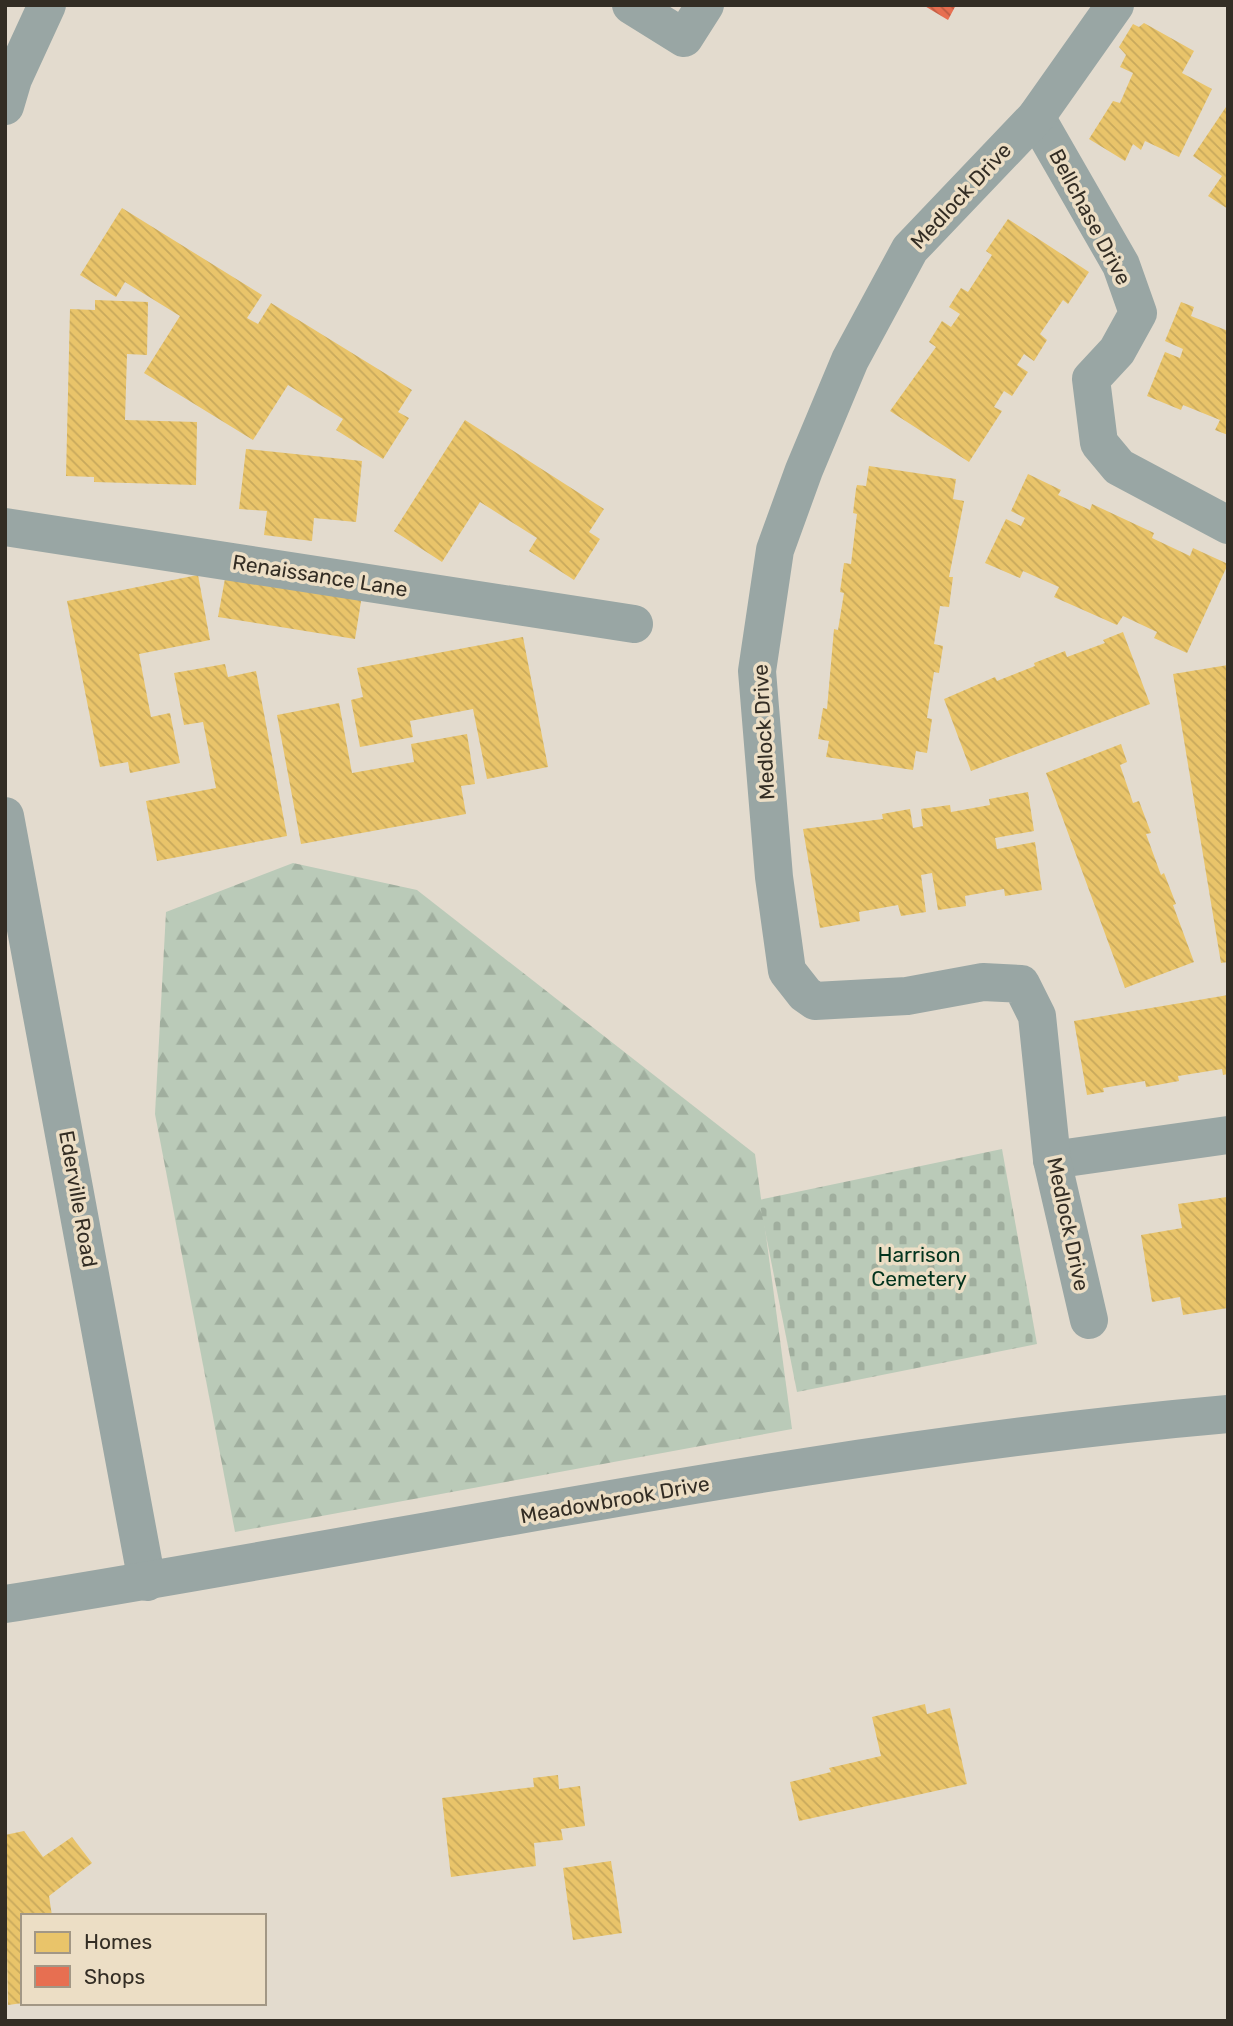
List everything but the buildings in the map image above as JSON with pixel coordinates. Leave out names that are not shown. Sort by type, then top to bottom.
[{"type":"street","points":[[5,106],[13,79],[47,5]]},
{"type":"street","points":[[631,5],[684,38],[705,5]]},
{"type":"street","name":"Medlock Drive","points":[[1089,1320],[1052,1160],[1037,1016],[1021,984],[983,982],[907,996],[815,1001],[805,994],[787,971],[774,877],[757,671],[775,550],[804,470],[850,360],[910,249],[1036,117],[1115,5]]},
{"type":"street","name":"Bellchase Drive","points":[[1036,117],[1121,265],[1138,313],[1116,351],[1091,379],[1099,443],[1119,467],[1228,525]]},
{"type":"street","name":"Renaissance Lane","points":[[5,527],[634,624]]},
{"type":"street","name":"Ederville Road","points":[[5,816],[147,1582]]},
{"type":"street","points":[[1052,1160],[1228,1135]]},
{"type":"street","name":"Meadowbrook Drive","points":[[5,1604],[147,1582],[812,1466],[1112,1424],[1228,1414]]},
{"type":"green space","points":[[293,863],[417,890],[755,1154],[792,1429],[235,1532],[155,1114],[166,912]]},
{"type":"green space","name":"Harrison Cemetery","points":[[1002,1149],[1037,1344],[797,1392],[759,1200]]}]
